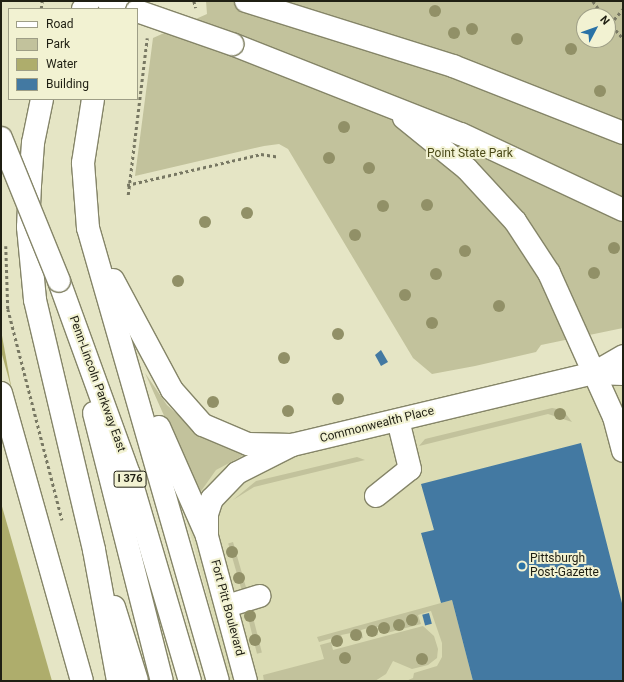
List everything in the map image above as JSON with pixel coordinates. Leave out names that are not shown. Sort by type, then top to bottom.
[{"type":"main road","points":[[108,1],[128,8]]},
{"type":"main road","points":[[138,13],[148,1]]},
{"type":"main road","points":[[246,1],[453,66],[623,133]]},
{"type":"main road","points":[[138,11],[232,44],[376,99],[461,134],[623,210]]},
{"type":"main road","points":[[376,99],[467,169],[515,221],[549,273],[614,417],[623,451]]},
{"type":"main road","points":[[42,100],[30,178],[30,262],[41,336],[94,550],[118,681]]},
{"type":"main road","points":[[93,100],[83,163],[88,228],[218,681]]},
{"type":"main road","name":"Penn-Lincoln Parkway East","points":[[1,138],[59,281],[128,474],[190,681]]},
{"type":"main road","points":[[88,228],[157,364],[189,412],[219,435],[248,444],[292,445]]},
{"type":"main road","points":[[59,281],[162,681]]},
{"type":"main road","points":[[123,348],[207,536]]},
{"type":"main road","name":"Commonwealth Place","points":[[594,373],[623,356]]},
{"type":"main road","name":"Commonwealth Place","points":[[207,536],[207,514],[220,487],[237,473],[292,445],[594,373],[623,374]]},
{"type":"main road","points":[[1,393],[82,681]]},
{"type":"main road","points":[[376,496],[410,469],[398,420]]},
{"type":"main road","name":"Fort Pitt Boulevard","points":[[207,536],[246,681]]},
{"type":"main road","points":[[94,550],[138,681]]},
{"type":"main road","points":[[227,606],[260,596]]},
{"type":"path","points":[[616,30],[623,38]]},
{"type":"path","points":[[138,91],[144,40],[149,36]]},
{"type":"path","points":[[128,195],[127,185],[137,100]]},
{"type":"path","points":[[127,185],[261,154],[279,157]]},
{"type":"shaded area","points":[[623,364],[623,681],[230,681],[174,473]]},
{"type":"green space","name":"Point State Park","points":[[206,1],[623,1],[623,328],[541,345],[536,352],[432,374],[413,358],[288,149],[279,144],[264,146],[135,176],[153,38],[207,14]]},
{"type":"green space","points":[[145,373],[167,405],[190,426],[248,453],[216,470],[199,494]]},
{"type":"green space","points":[[552,408],[563,410],[572,422],[548,414],[419,446],[425,439]]},
{"type":"green space","points":[[357,457],[365,460],[254,487],[233,500],[256,481]]},
{"type":"green space","points":[[233,542],[247,592],[243,593],[228,543]]},
{"type":"green space","points":[[452,600],[473,681],[406,681],[413,678],[414,673],[437,666],[442,657],[442,643],[431,611],[418,615],[421,624],[383,634],[381,627],[376,627],[378,635],[371,636],[368,628],[361,630],[363,638],[354,640],[351,633],[341,635],[343,642],[335,645],[333,638],[319,642],[317,637]]},
{"type":"green space","points":[[250,605],[262,653],[257,654],[245,606]]},
{"type":"green space","points":[[423,626],[434,636],[438,649],[437,658],[428,665],[412,669],[393,661],[386,674],[375,681],[264,681],[263,675],[324,659],[320,645],[331,642],[333,650]]},
{"type":"water","points":[[1,330],[64,681],[1,681]]},
{"type":"pier","points":[[1,351],[18,412],[66,681],[52,681],[1,503]]},
{"type":"building","points":[[381,350],[388,362],[381,366],[375,355]]},
{"type":"building","name":"Pittsburgh Post-Gazette","points":[[581,443],[623,607],[623,681],[473,681],[452,600],[441,603],[421,533],[434,530],[421,484]]},
{"type":"building","points":[[429,613],[432,624],[425,625],[422,615]]},
{"type":"place","name":"Pittsburgh Post-Gazette","points":[[522,566]]}]
